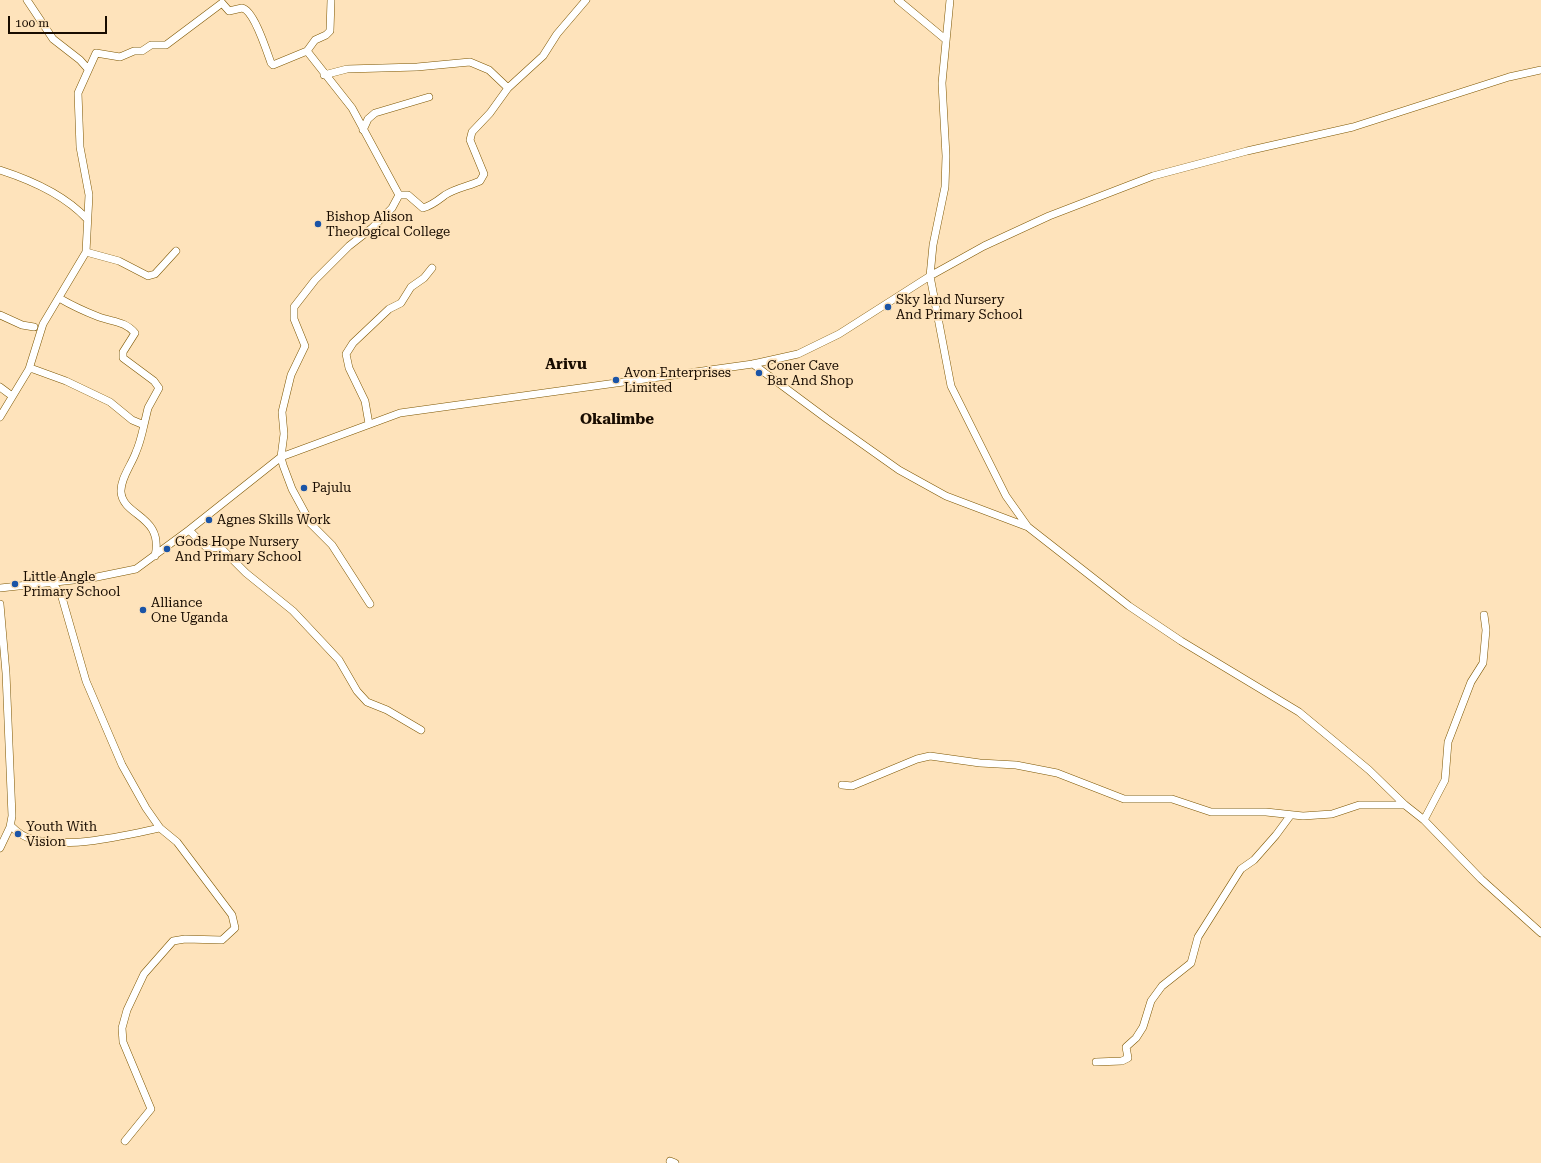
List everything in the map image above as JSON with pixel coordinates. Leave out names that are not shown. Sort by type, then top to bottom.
[{"type":"street","points":[[27,0],[53,39],[80,60],[88,69]]},
{"type":"street","points":[[0,417],[29,369],[40,332],[86,252],[87,219],[90,208],[80,146],[78,93],[88,69],[95,60],[96,53],[120,57],[134,51],[142,51],[151,45],[166,45],[222,3],[229,11],[242,8],[248,12],[256,26],[271,63],[274,65],[307,51],[315,40],[329,33],[331,0]]},
{"type":"street","points":[[399,195],[408,195],[423,208],[433,206],[445,195],[480,181],[484,174],[470,136],[508,88],[543,56],[557,34],[586,0]]},
{"type":"street","points":[[898,0],[945,40]]},
{"type":"street","points":[[950,0],[942,83],[946,156],[945,187],[933,245],[930,276],[951,386],[1006,496],[1028,527],[1129,606],[1181,641],[1299,712],[1347,750],[1405,805],[1424,820],[1482,879],[1541,933]]},
{"type":"street","points":[[307,51],[324,75],[352,108],[399,195]]},
{"type":"street","points":[[324,75],[351,69],[417,67],[470,62],[489,70],[508,88]]},
{"type":"street","points":[[0,588],[92,578],[134,569],[155,556],[281,457],[369,424],[414,410],[753,364],[798,354],[839,334],[930,276],[984,246],[1049,216],[1153,176],[1247,151],[1353,127],[1509,77],[1541,70]]},
{"type":"street","points":[[363,130],[368,119],[375,113],[429,98]]},
{"type":"street","points":[[0,170],[58,196],[75,207],[87,219]]},
{"type":"street","points":[[370,604],[332,545],[311,524],[292,489],[281,457],[284,434],[282,412],[291,375],[305,346],[294,319],[294,307],[315,280],[349,246],[372,228],[392,208],[399,195]]},
{"type":"street","points":[[86,252],[119,261],[148,276],[155,274],[176,251]]},
{"type":"street","points":[[369,424],[365,401],[348,365],[346,354],[353,343],[389,309],[401,303],[411,287],[424,278],[432,268]]},
{"type":"street","points":[[59,298],[101,318],[118,321],[130,327],[136,333],[123,352],[123,358],[154,381],[158,388],[148,408],[136,453],[122,486],[121,494],[125,503],[149,524],[156,538],[155,556]]},
{"type":"street","points":[[0,315],[22,325],[34,327]]},
{"type":"street","points":[[753,364],[899,470],[946,496],[1028,527]]},
{"type":"street","points":[[29,369],[33,369],[66,381],[110,402],[132,420],[144,425]]},
{"type":"street","points":[[0,387],[12,396]]},
{"type":"street","points":[[189,530],[208,549],[216,547],[223,550],[246,573],[293,611],[339,660],[358,691],[367,702],[387,710],[421,730]]},
{"type":"street","points":[[51,582],[61,594],[86,680],[122,765],[146,808],[160,828],[177,842],[215,890],[232,915],[235,928],[222,940],[185,939],[173,941],[144,974],[136,989],[122,1028],[122,1035],[127,1053],[151,1109],[125,1141]]},
{"type":"street","points":[[0,604],[5,659],[12,785],[10,826],[0,848]]},
{"type":"street","points":[[1424,820],[1445,780],[1448,742],[1471,682],[1483,663],[1486,630],[1484,615]]},
{"type":"street","points":[[842,785],[852,786],[917,759],[930,756],[980,763],[1016,765],[1057,772],[1124,799],[1172,799],[1211,812],[1266,812],[1290,816],[1332,814],[1359,805],[1405,805]]},
{"type":"street","points":[[1096,1062],[1122,1061],[1128,1058],[1126,1047],[1136,1038],[1143,1026],[1151,1001],[1166,982],[1191,963],[1198,938],[1233,880],[1241,869],[1254,860],[1290,816]]},
{"type":"street","points":[[10,826],[32,839],[56,842],[90,841],[160,828]]},
{"type":"place","name":"Bishop Alison Theological College","points":[[318,224]]},
{"type":"place","name":"Sky land Nursery And Primary School","points":[[888,307]]},
{"type":"place","name":"Coner Cave Bar And Shop","points":[[759,373]]},
{"type":"place","name":"Avon Enterprises Limited","points":[[616,380]]},
{"type":"place","name":"Pajulu","points":[[304,488]]},
{"type":"place","name":"Agnes Skills Work","points":[[209,520]]},
{"type":"place","name":"Gods Hope Nursery And Primary School","points":[[167,549]]},
{"type":"place","name":"Little Angle Primary School","points":[[15,584]]},
{"type":"place","name":"Alliance One Uganda","points":[[143,610]]},
{"type":"place","name":"Youth With Vision","points":[[18,834]]},
{"type":"district","name":"Arivu","points":[[566,365]]},
{"type":"district","name":"Okalimbe","points":[[617,420]]}]
